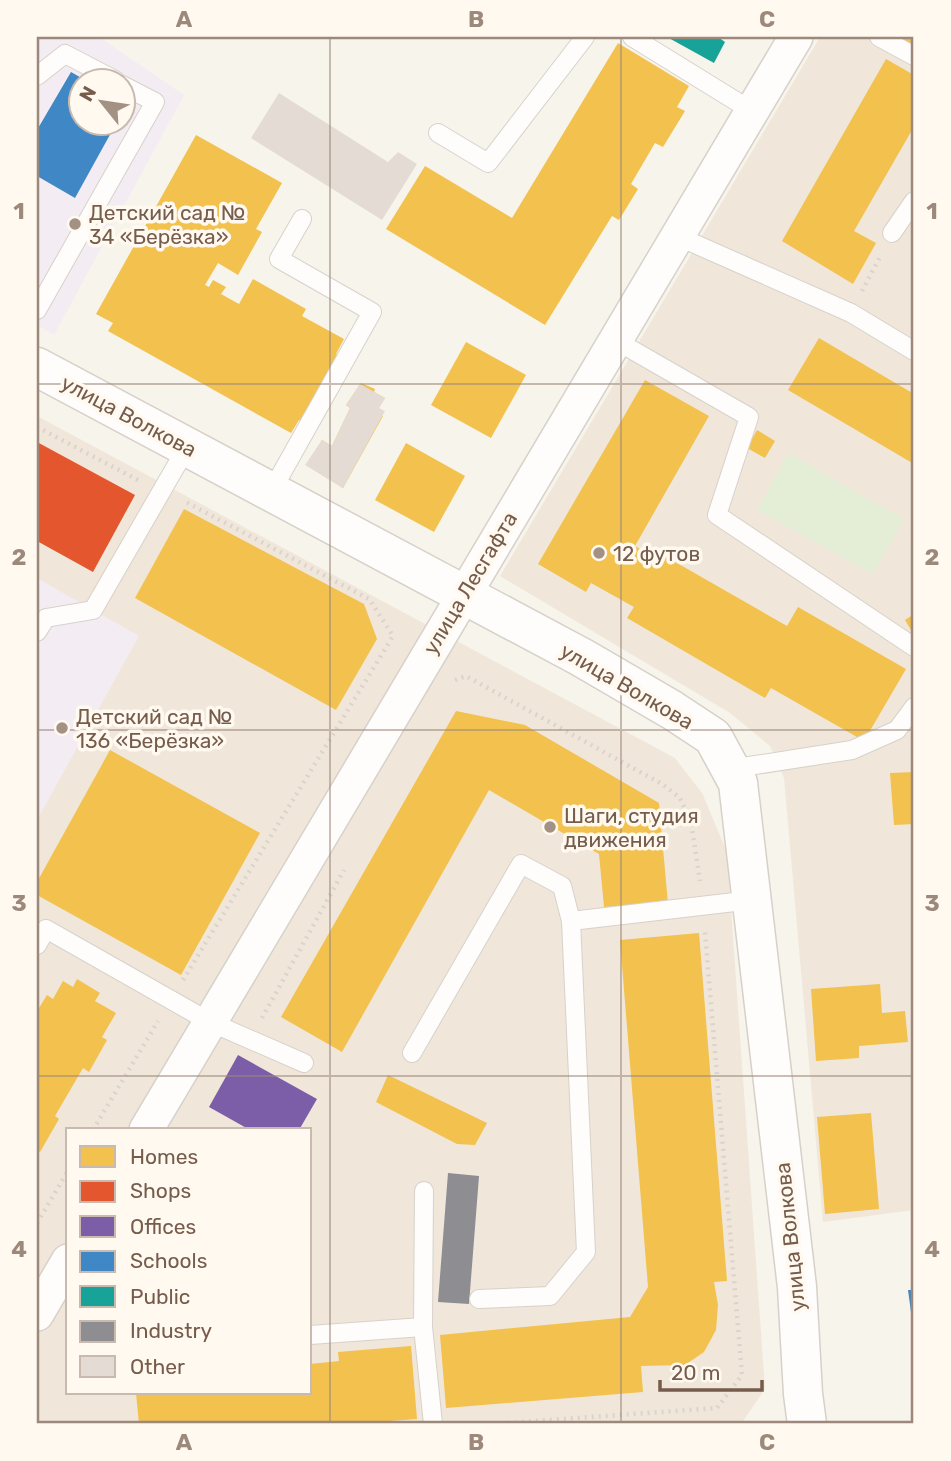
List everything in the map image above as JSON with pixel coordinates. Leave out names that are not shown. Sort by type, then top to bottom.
[{"type":"main road","name":"улица Волкова","points":[[37,367],[581,657],[713,737],[737,783],[797,1287],[807,1424]]},
{"type":"street","name":"улица Лесгафта","points":[[147,1128],[796,37]]},
{"type":"street","points":[[37,1314],[66,1264]]},
{"type":"lane","points":[[438,133],[488,163],[585,37]]},
{"type":"lane","points":[[632,37],[752,111]]},
{"type":"lane","points":[[879,37],[914,56]]},
{"type":"lane","points":[[37,76],[65,54],[88,66]]},
{"type":"lane","points":[[136,92],[155,102],[136,135]]},
{"type":"lane","points":[[37,310],[136,136]]},
{"type":"lane","points":[[892,233],[914,201]]},
{"type":"lane","points":[[271,492],[372,312],[279,259],[302,219]]},
{"type":"lane","points":[[677,236],[851,313],[914,351]]},
{"type":"lane","points":[[615,340],[749,417],[717,515],[914,647]]},
{"type":"lane","points":[[40,621],[93,610],[187,447]]},
{"type":"lane","points":[[730,769],[852,750],[897,730],[914,707]]},
{"type":"lane","points":[[412,1053],[521,864],[562,886],[570,921],[586,1252],[550,1296],[479,1299]]},
{"type":"lane","points":[[570,921],[752,900]]},
{"type":"lane","points":[[40,933],[210,1022],[304,1062]]},
{"type":"lane","points":[[424,1191],[423,1327],[433,1424]]},
{"type":"lane","points":[[312,1335],[423,1327]]},
{"type":"path","points":[[851,313],[892,233]]},
{"type":"path","points":[[37,427],[134,479],[162,489],[369,599],[393,636],[94,1128]]},
{"type":"path","points":[[446,683],[466,676],[662,784],[680,798],[691,822],[703,906],[741,1375],[717,1408],[494,1424]]},
{"type":"path","points":[[37,1223],[66,1174]]},
{"type":"shaded area","name":"Детский сад № 34 «Берёзка»","points":[[37,37],[99,37],[184,95],[54,335],[37,325]]},
{"type":"shaded area","points":[[820,37],[914,37],[914,1210],[823,1222],[784,778],[770,746],[730,713],[500,576]]},
{"type":"shaded area","points":[[37,416],[675,758],[702,793],[727,852],[765,1389],[741,1424],[37,1424]]},
{"type":"shaded area","name":"Детский сад № 136 «Берёзка»","points":[[37,578],[139,636],[37,820]]},
{"type":"green space","points":[[788,453],[904,519],[873,574],[757,510]]},
{"type":"building: Homes","points":[[894,37],[914,37],[914,49]]},
{"type":"building: Homes","points":[[618,43],[689,86],[677,107],[685,111],[663,147],[655,143],[631,184],[638,189],[619,220],[612,216],[545,325],[386,229],[425,166],[512,218]]},
{"type":"building: Homes","points":[[886,59],[914,75],[914,131],[912,130],[854,231],[876,243],[853,284],[782,241]]},
{"type":"building: Homes","points":[[196,135],[282,183],[256,229],[262,232],[238,275],[218,263],[205,285],[209,287],[213,280],[226,287],[221,294],[239,304],[253,279],[306,309],[302,316],[344,339],[336,354],[343,358],[306,424],[299,420],[291,433],[108,331],[113,323],[96,314]]},
{"type":"building: Homes","points":[[819,338],[914,394],[914,464],[788,390]]},
{"type":"building: Homes","points":[[466,342],[526,375],[491,438],[431,405]]},
{"type":"building: Homes","points":[[645,380],[709,416],[635,546],[660,560],[663,555],[787,626],[798,607],[906,669],[864,741],[771,688],[765,698],[627,618],[634,607],[591,583],[586,592],[538,564]]},
{"type":"building: Homes","points":[[361,383],[375,389],[374,392],[385,398],[378,409],[375,407],[373,410],[383,416],[343,488],[311,468],[318,455],[314,453],[322,440],[332,446],[350,408],[346,405]]},
{"type":"building: Homes","points":[[757,430],[775,441],[765,458],[747,448]]},
{"type":"building: Homes","points":[[406,443],[465,476],[434,532],[375,500]]},
{"type":"building: Homes","points":[[184,509],[364,604],[377,639],[336,710],[135,598]]},
{"type":"building: Homes","points":[[914,614],[914,635],[905,620]]},
{"type":"building: Homes","points":[[456,711],[525,725],[659,803],[668,904],[604,907],[599,854],[489,790],[342,1052],[281,1017]]},
{"type":"building: Homes","points":[[110,750],[260,833],[181,975],[37,895],[37,882]]},
{"type":"building: Homes","points":[[914,772],[914,824],[894,825],[890,773]]},
{"type":"building: Homes","points":[[699,933],[727,1281],[714,1282],[718,1305],[716,1330],[704,1352],[685,1365],[641,1366],[643,1392],[446,1408],[440,1335],[630,1317],[648,1287],[620,940]]},
{"type":"building: Homes","points":[[77,979],[100,993],[95,1001],[116,1013],[102,1037],[107,1040],[89,1072],[83,1068],[55,1116],[59,1119],[40,1152],[37,1150],[37,1007],[39,1008],[47,995],[53,999],[63,981],[73,987]]},
{"type":"building: Homes","points":[[880,984],[882,1013],[905,1011],[908,1042],[859,1046],[859,1058],[816,1061],[811,989]]},
{"type":"building: Homes","points":[[388,1075],[487,1123],[475,1145],[457,1144],[376,1102]]},
{"type":"building: Homes","points":[[871,1113],[879,1209],[825,1214],[817,1117]]},
{"type":"building: Homes","points":[[411,1346],[417,1419],[348,1424],[139,1424],[136,1394],[312,1394],[312,1364],[339,1361],[338,1352]]},
{"type":"building: Shops","points":[[37,442],[135,495],[93,572],[37,541]]},
{"type":"building: Offices","points":[[238,1055],[317,1099],[300,1128],[246,1128],[209,1107]]},
{"type":"building: Schools","points":[[66,81],[66,136],[109,136],[75,198],[37,176],[37,130]]},
{"type":"building: Schools","points":[[908,1290],[914,1290],[914,1327],[913,1327]]},
{"type":"building: Public","points":[[667,37],[718,37],[725,42],[714,63]]},
{"type":"building: Industry","points":[[448,1173],[479,1176],[469,1304],[438,1302]]},
{"type":"building: Other","points":[[279,93],[388,162],[398,152],[417,164],[382,220],[251,138]]},
{"type":"building: Other","points":[[360,384],[385,398],[379,408],[385,411],[343,488],[305,465],[322,440],[332,446],[350,408],[346,405]]},
{"type":"place","name":"Детский сад № 34 «Берёзка»","points":[[75,224]]},
{"type":"place","name":"12 футов","points":[[599,553]]},
{"type":"place","name":"Детский сад № 136 «Берёзка»","points":[[62,728]]},
{"type":"place","name":"Шаги, студия движения","points":[[550,827]]}]
